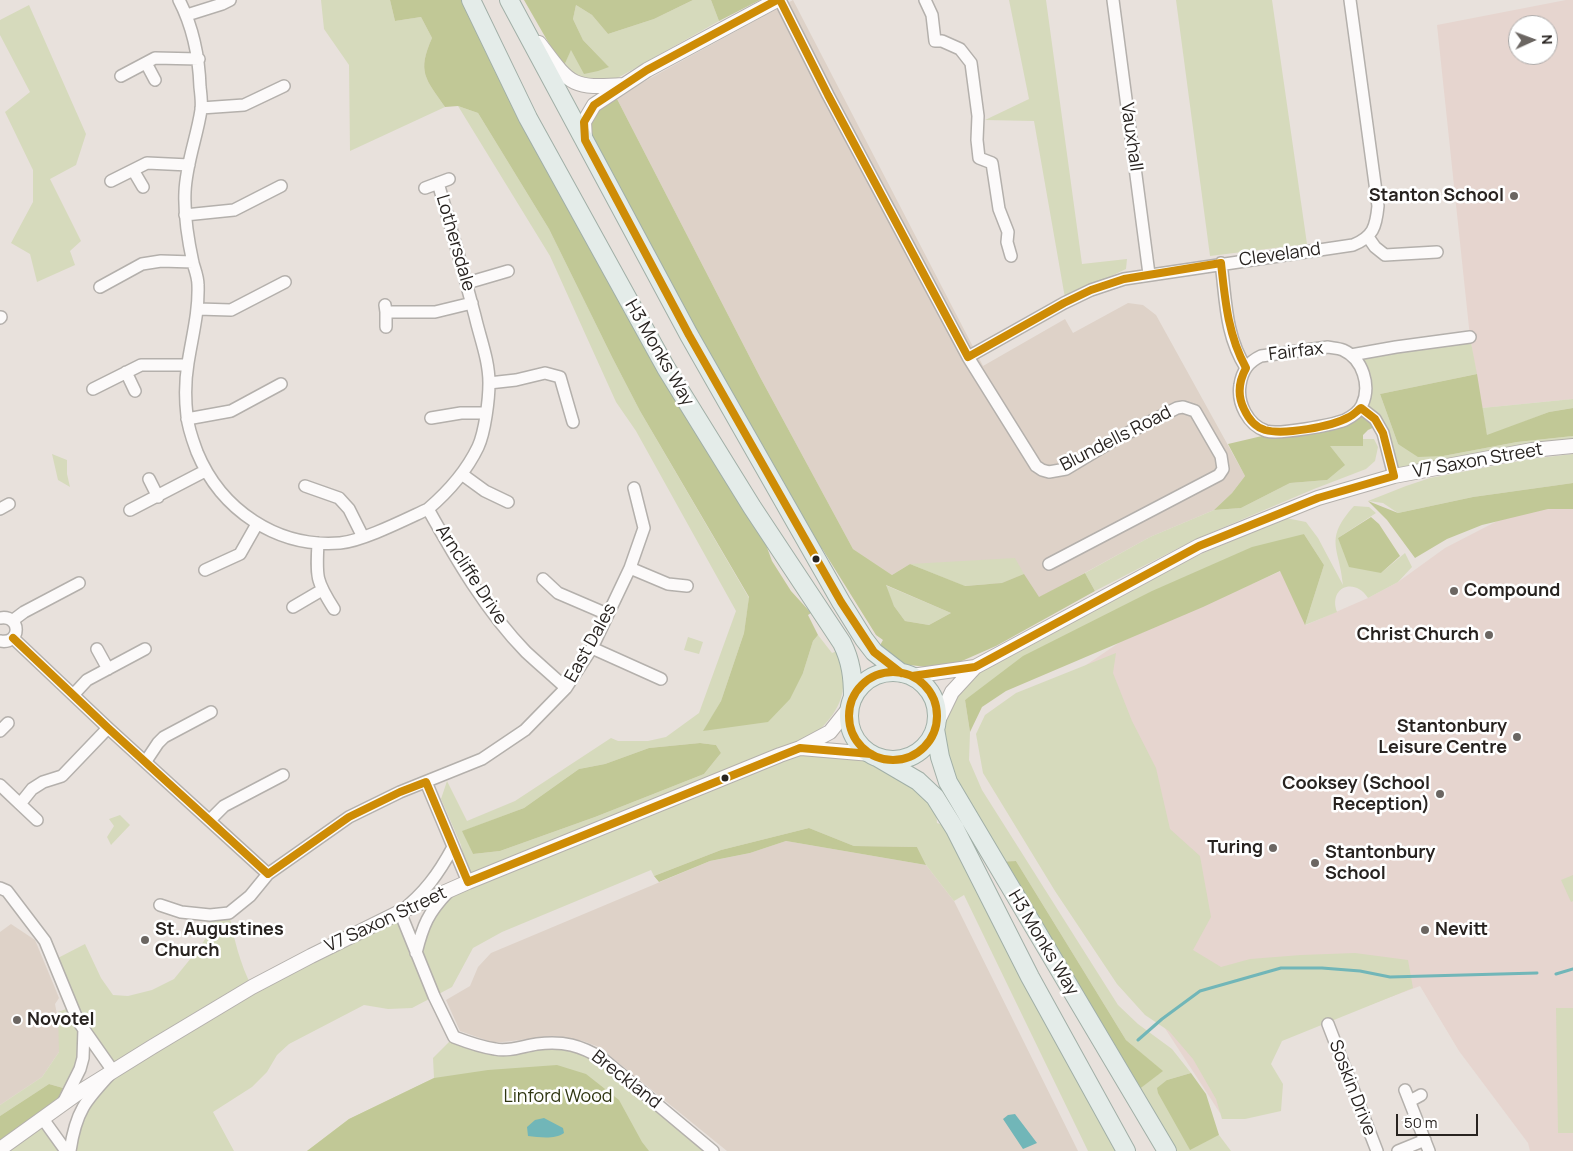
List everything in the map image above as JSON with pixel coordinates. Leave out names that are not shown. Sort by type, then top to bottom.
[{"type":"main road","name":"H3 Monks Way","points":[[471,0],[528,118],[666,368],[752,508],[846,650],[852,672],[852,703]]},
{"type":"main road","name":"H3 Monks Way","points":[[512,6],[688,335],[841,602],[874,652],[906,674]]},
{"type":"main road","points":[[886,672],[906,674],[924,684],[933,696],[937,710],[936,727],[927,745],[912,756],[895,760],[874,755],[860,745],[853,734],[850,720],[852,703],[861,686],[873,677],[886,672]]},
{"type":"main road","name":"H3 Monks Way","points":[[936,727],[940,757],[963,824],[1030,977],[1126,1151]]},
{"type":"main road","name":"H3 Monks Way","points":[[874,755],[918,781],[963,824],[1164,1146]]},
{"type":"street","name":"Arncliffe Drive","points":[[180,0],[187,14],[199,59],[201,108],[185,189],[185,215],[198,282],[198,309],[187,365],[185,394],[187,419],[194,445],[205,471],[223,496],[257,524],[289,537],[318,543],[342,543],[363,537],[428,509],[467,575],[505,628],[526,651],[566,688]]},
{"type":"street","points":[[187,14],[230,0]]},
{"type":"street","points":[[585,140],[584,122],[594,105],[647,70],[778,0]]},
{"type":"street","name":"Blundells Road","points":[[778,0],[968,357],[1036,466],[1049,472],[1066,469],[1116,439],[1177,408],[1183,407],[1196,411],[1221,456],[1223,469],[1219,475],[1049,564]]},
{"type":"street","points":[[925,0],[932,15],[930,42],[942,41],[960,49],[971,63],[978,116],[977,140],[979,158],[992,163],[999,209],[1008,232],[1007,242],[1011,256]]},
{"type":"street","name":"Vauxhall","points":[[1112,0],[1149,274]]},
{"type":"street","points":[[1350,0],[1378,206],[1376,221],[1368,237],[1385,255],[1437,252]]},
{"type":"street","points":[[512,6],[563,74],[577,85],[594,87],[625,85]]},
{"type":"street","points":[[121,76],[155,58],[199,59]]},
{"type":"street","points":[[146,63],[155,80]]},
{"type":"street","points":[[201,108],[244,105],[284,86]]},
{"type":"street","points":[[111,181],[147,163],[189,165]]},
{"type":"street","points":[[133,170],[143,187]]},
{"type":"street","name":"Lothersdale","points":[[424,188],[443,181],[486,360],[489,383],[486,413],[479,445],[463,475],[428,509]]},
{"type":"street","points":[[185,215],[234,210],[281,186]]},
{"type":"street","name":"Cleveland","points":[[968,357],[1064,303],[1091,290],[1124,279],[1221,263],[1353,245],[1368,237]]},
{"type":"street","points":[[100,286],[142,264],[161,260],[193,262]]},
{"type":"street","name":"Fairfax","points":[[1221,263],[1229,330],[1233,346],[1246,368]]},
{"type":"street","points":[[466,283],[508,271]]},
{"type":"street","points":[[198,309],[231,310],[285,282]]},
{"type":"street","points":[[386,327],[385,309],[435,312],[472,303]]},
{"type":"street","points":[[1351,355],[1470,337]]},
{"type":"street","name":"Fairfax","points":[[1351,355],[1343,350],[1328,347],[1261,356],[1252,360],[1242,375],[1239,388],[1240,398],[1251,421],[1267,431],[1290,431],[1339,422],[1347,419],[1361,408]]},
{"type":"street","points":[[1351,355],[1362,368],[1364,378],[1366,390],[1361,408],[1375,419],[1384,433],[1394,476]]},
{"type":"street","points":[[93,388],[141,365],[187,365]]},
{"type":"street","points":[[126,372],[135,391]]},
{"type":"street","points":[[489,383],[516,380],[545,373],[560,377],[573,422]]},
{"type":"street","points":[[187,419],[231,411],[281,384]]},
{"type":"street","points":[[432,418],[461,413],[486,413]]},
{"type":"street","name":"V7 Saxon Street","points":[[936,727],[952,692],[975,667],[1200,546],[1333,493],[1373,481],[1532,450],[1573,446]]},
{"type":"street","points":[[130,510],[205,471]]},
{"type":"street","points":[[463,475],[485,491],[508,502]]},
{"type":"street","points":[[149,479],[158,497]]},
{"type":"street","points":[[305,486],[339,498],[349,509],[363,537]]},
{"type":"street","name":"East Dales","points":[[160,905],[181,912],[210,915],[229,913],[250,896],[268,874],[349,817],[400,792],[482,759],[525,730],[566,688],[592,648],[630,568],[644,528],[634,488]]},
{"type":"street","points":[[205,570],[240,554],[257,524]]},
{"type":"street","points":[[318,543],[316,574],[322,590],[334,609]]},
{"type":"street","points":[[630,568],[668,584],[687,586]]},
{"type":"street","points":[[543,579],[558,593],[607,614]]},
{"type":"street","points":[[12,620],[79,584]]},
{"type":"street","points":[[292,607],[322,590]]},
{"type":"street","points":[[0,618],[6,617],[12,620],[16,627],[13,638]]},
{"type":"street","points":[[0,641],[13,638]]},
{"type":"street","points":[[13,638],[108,728],[268,874]]},
{"type":"street","points":[[592,648],[661,679]]},
{"type":"street","points":[[97,649],[108,669]]},
{"type":"street","points":[[74,694],[87,680],[145,649]]},
{"type":"street","name":"V7 Saxon Street","points":[[906,674],[975,667]]},
{"type":"street","name":"V7 Saxon Street","points":[[0,1149],[114,1071],[187,1025],[269,978],[400,912],[468,882],[795,750],[830,732],[852,703]]},
{"type":"street","points":[[146,761],[164,737],[211,712]]},
{"type":"street","points":[[20,804],[38,786],[62,776],[108,728]]},
{"type":"street","name":"V7 Saxon Street","points":[[795,750],[874,755]]},
{"type":"street","points":[[210,820],[224,806],[282,775]]},
{"type":"street","points":[[426,782],[468,882]]},
{"type":"street","points":[[0,785],[37,820]]},
{"type":"street","points":[[400,912],[416,900],[429,885],[442,869],[453,847]]},
{"type":"street","points":[[0,888],[7,891],[34,924],[45,941],[72,1007],[114,1071],[90,1096],[79,1113],[72,1134],[70,1151]]},
{"type":"street","points":[[416,953],[426,920],[433,908],[450,890]]},
{"type":"street","name":"Breckland","points":[[400,912],[434,996],[454,1037],[496,1050],[514,1049],[536,1044],[563,1043],[587,1049],[608,1064],[713,1151]]},
{"type":"street","name":"Soskin Drive","points":[[1328,1024],[1377,1151]]},
{"type":"street","points":[[61,1106],[80,1069],[83,1058],[84,1028]]},
{"type":"street","points":[[1398,1151],[1427,1146],[1408,1095],[1422,1095]]},
{"type":"street","points":[[42,1119],[66,1151]]},
{"type":"shaded area","points":[[793,0],[983,366],[1065,319],[1073,333],[1128,303],[1143,305],[1156,315],[1245,476],[1232,493],[1214,510],[1150,537],[1039,598],[910,564],[892,575],[853,549],[760,377],[616,97]]},
{"type":"shaded area","name":"Stanton School","points":[[1573,0],[1573,399],[1482,408],[1470,337],[1437,25]]},
{"type":"shaded area","name":"Stantonbury School","points":[[1559,504],[1573,505],[1573,1151],[1530,1151],[1528,1143],[1459,1051],[1420,986],[1268,1043],[1220,1113],[977,739],[1120,642],[1281,571],[1306,625],[1368,598],[1398,582],[1445,548],[1507,516]]},
{"type":"shaded area","points":[[786,841],[926,865],[954,901],[1078,1151],[727,1151],[599,1047],[583,1041],[555,1036],[494,1043],[460,1031],[446,1000],[470,986],[478,967],[491,953],[710,861],[750,853]]},
{"type":"shaded area","points":[[11,924],[35,940],[59,998],[55,1004],[59,1025],[59,1052],[42,1077],[0,1105],[0,932]]},
{"type":"green space","points":[[321,0],[390,0],[395,21],[421,17],[432,38],[425,59],[425,74],[432,89],[445,107],[350,151],[349,65],[324,29]]},
{"type":"green space","points":[[390,0],[471,0],[752,507],[772,561],[791,591],[811,613],[808,615],[818,635],[813,641],[803,673],[790,699],[768,722],[703,731],[721,701],[744,633],[749,597],[640,411],[549,229],[478,113],[458,106],[445,107],[438,97],[428,81],[424,67],[427,50],[432,38],[421,17],[395,21]]},
{"type":"green space","points":[[524,0],[693,0],[654,19],[608,34],[592,15],[576,5],[573,19],[583,40],[609,67],[584,74],[571,50],[563,68]]},
{"type":"green space","points":[[693,0],[711,0],[719,21],[614,80],[588,82],[563,68],[571,49],[609,67],[583,40],[573,19],[576,5],[592,15],[608,34],[654,19]]},
{"type":"green space","points":[[711,0],[760,0],[719,21]]},
{"type":"green space","points":[[1009,0],[1046,0],[1082,264],[1127,259],[1126,269],[1065,298],[1034,121],[985,120],[1029,99]]},
{"type":"green space","points":[[1176,0],[1272,0],[1307,244],[1210,256]]},
{"type":"green space","points":[[29,5],[86,134],[76,165],[50,179],[81,241],[70,251],[75,265],[37,282],[30,254],[11,243],[33,202],[33,170],[5,112],[30,92],[0,35],[0,20]]},
{"type":"green space","points":[[616,97],[760,377],[853,549],[892,575],[910,564],[965,586],[1002,583],[1024,574],[1039,597],[1085,573],[1095,591],[996,646],[955,664],[926,667],[902,664],[879,647],[883,640],[876,635],[823,550],[805,529],[593,148],[590,128],[592,116],[599,107]],"holes":[[[886,585],[951,613],[929,625],[905,621],[894,606]]]},
{"type":"green space","points":[[458,106],[478,113],[549,229],[640,411],[749,598],[744,633],[721,701],[704,731],[803,673],[813,641],[818,635],[832,653],[837,651],[841,659],[843,673],[843,686],[838,706],[825,724],[801,748],[871,754],[935,797],[937,823],[955,829],[1126,1151],[1088,1151],[964,895],[954,901],[926,865],[917,847],[854,846],[809,828],[721,850],[654,876],[651,870],[502,932],[473,948],[452,987],[412,1008],[388,1009],[364,1005],[289,1044],[277,1055],[267,1072],[252,1087],[213,1112],[234,1151],[70,1151],[72,1134],[113,1071],[84,1029],[83,1058],[70,1090],[49,1084],[0,1116],[0,1105],[42,1077],[59,1052],[58,1012],[72,1007],[54,960],[85,944],[101,978],[113,995],[128,996],[152,990],[174,979],[200,947],[209,933],[210,915],[229,913],[238,951],[252,987],[400,912],[416,952],[426,920],[468,882],[461,845],[441,799],[447,781],[467,821],[515,801],[611,738],[618,741],[648,741],[666,737],[699,713],[736,611],[636,431],[616,402],[550,256]],"holes":[[[700,743],[716,745],[721,753],[704,774],[595,817],[500,851],[473,854],[463,831],[524,808],[579,769],[605,764],[649,748]]]},
{"type":"green space","points":[[1470,337],[1477,374],[1380,394],[1398,444],[1443,456],[1517,442],[1573,436],[1573,446],[1394,476],[1383,433],[1361,408],[1364,399],[1357,362],[1371,352]]},
{"type":"green space","points":[[1477,374],[1487,435],[1549,412],[1573,408],[1573,436],[1517,442],[1443,456],[1418,457],[1398,444],[1380,394]]},
{"type":"green space","points":[[1573,399],[1573,408],[1549,412],[1487,436],[1482,408]]},
{"type":"green space","points":[[1361,408],[1379,425],[1368,430],[1363,435],[1363,446],[1330,446],[1345,465],[1327,480],[1290,483],[1241,508],[1214,510],[1232,493],[1245,476],[1228,444],[1279,432],[1339,422]]},
{"type":"green space","points":[[1363,439],[1374,439],[1378,447],[1375,461],[1366,469],[1196,539],[1095,591],[1085,573],[1150,537],[1214,510],[1241,508],[1290,483],[1327,480],[1329,446],[1363,446]]},
{"type":"green space","points":[[52,454],[67,460],[67,474],[70,487],[58,480]]},
{"type":"green space","points":[[1573,454],[1573,483],[1473,497],[1398,513],[1383,503],[1368,501],[1430,478],[1530,459]]},
{"type":"green space","points":[[1573,483],[1573,509],[1548,509],[1482,525],[1447,539],[1415,558],[1387,520],[1368,501],[1398,513],[1473,497]]},
{"type":"green space","points":[[1354,506],[1369,507],[1376,513],[1338,538],[1381,573],[1405,553],[1412,567],[1398,582],[1368,598],[1362,591],[1356,588],[1350,586],[1344,588],[1339,591],[1336,597],[1337,612],[1305,625],[1324,565],[1304,534],[965,700],[970,732],[969,760],[982,790],[1118,1005],[1138,1024],[1172,1049],[1191,1073],[1167,1080],[1183,1135],[1190,1149],[1219,1135],[1231,1151],[1167,1151],[1133,1094],[1162,1071],[1126,1040],[1016,861],[995,862],[948,782],[936,725],[975,667],[1201,554],[1286,518],[1306,522],[1318,538],[1343,585],[1336,536],[1339,527]]},
{"type":"green space","points":[[1371,517],[1379,524],[1400,556],[1381,573],[1349,567],[1338,538]]},
{"type":"green space","points":[[1304,534],[1324,565],[1305,625],[1280,571],[1203,607],[1006,691],[982,707],[970,732],[965,700],[1023,656],[1152,591],[1252,547]]},
{"type":"green space","points":[[1015,558],[1024,574],[1002,583],[964,586],[910,564]]},
{"type":"green space","points":[[885,585],[951,613],[929,625],[905,621],[894,606]]},
{"type":"green space","points":[[688,637],[703,642],[699,654],[684,650]]},
{"type":"green space","points":[[1116,653],[1113,673],[1132,721],[1156,768],[1170,829],[1200,856],[1211,917],[1193,950],[1221,967],[1250,959],[1301,955],[1355,953],[1408,960],[1413,988],[1282,1041],[1271,1064],[1283,1084],[1281,1111],[1245,1119],[1222,1119],[1216,1099],[1193,1059],[1169,1031],[1145,1015],[1117,984],[1055,891],[983,773],[976,734],[985,715],[1016,693]]},
{"type":"green space","points":[[700,743],[716,745],[721,753],[704,774],[595,817],[500,851],[473,854],[462,831],[524,808],[579,769],[605,764],[649,748]]},
{"type":"green space","points":[[120,815],[130,825],[111,845],[107,837],[114,826],[109,819]]},
{"type":"green space","points":[[809,828],[854,846],[917,847],[926,865],[786,841],[750,853],[710,861],[659,882],[654,876],[721,850]]},
{"type":"green space","points":[[1016,861],[1126,1040],[1163,1071],[1133,1094],[995,862]]},
{"type":"green space","points":[[1573,875],[1573,901],[1571,902],[1561,880]]},
{"type":"green space","points":[[1556,1008],[1573,1008],[1573,1133],[1558,1133]]},
{"type":"green space","name":"Linford Wood","points":[[454,1037],[496,1050],[536,1044],[587,1049],[713,1151],[307,1151],[349,1119],[434,1078],[433,1058]]},
{"type":"green space","name":"Linford Wood","points":[[557,1065],[586,1074],[619,1100],[649,1151],[307,1151],[349,1119],[434,1078],[488,1070]]},
{"type":"green space","points":[[1191,1073],[1206,1094],[1219,1135],[1190,1150],[1157,1088],[1167,1080]]},
{"type":"green space","points":[[49,1084],[70,1090],[0,1149],[0,1116]]},
{"type":"green space","points":[[43,1119],[66,1151],[0,1151]]},
{"type":"water","points":[[1015,1114],[1037,1143],[1023,1149],[1003,1119],[1008,1115]]},
{"type":"water","points":[[544,1118],[563,1128],[564,1133],[551,1137],[528,1136],[527,1127],[535,1120]]},
{"type":"waterway","points":[[1138,1040],[1162,1019],[1200,991],[1281,968],[1322,968],[1360,971],[1390,977],[1537,973]]},
{"type":"waterway","points":[[1556,974],[1573,969]]},
{"type":"transit line","points":[[777,0],[647,70],[594,105],[584,122],[585,140],[689,335],[841,602],[874,652],[901,673]]},
{"type":"transit line","points":[[780,0],[828,95],[968,357],[1091,290],[1124,279],[1221,263],[1231,330],[1246,368],[1240,383],[1240,399],[1250,419],[1258,427],[1265,430],[1295,431],[1341,421],[1361,408],[1375,419],[1383,433],[1394,476],[1318,498],[1199,546],[975,667],[912,676]]},
{"type":"transit line","points":[[13,638],[108,728],[268,874],[349,817],[400,792],[426,782],[468,882],[800,748],[871,754]]},
{"type":"transit line","points":[[893,672],[910,676],[924,685],[933,699],[937,716],[933,733],[924,747],[910,756],[893,760],[876,756],[862,747],[853,733],[849,716],[853,699],[862,685],[876,676],[893,672]]},
{"type":"place","name":"Stanton School","points":[[1514,196]]},
{"type":"place","name":"Compound","points":[[1454,591]]},
{"type":"place","name":"Christ Church","points":[[1489,635]]},
{"type":"place","name":"Stantonbury Leisure Centre","points":[[1517,737]]},
{"type":"place","name":"Cooksey (School Reception)","points":[[1440,794]]},
{"type":"place","name":"Turing","points":[[1273,848]]},
{"type":"place","name":"Stantonbury School","points":[[1315,863]]},
{"type":"place","name":"Nevitt","points":[[1425,930]]},
{"type":"place","name":"St. Augustines Church","points":[[145,940]]},
{"type":"place","name":"Novotel","points":[[17,1020]]}]
